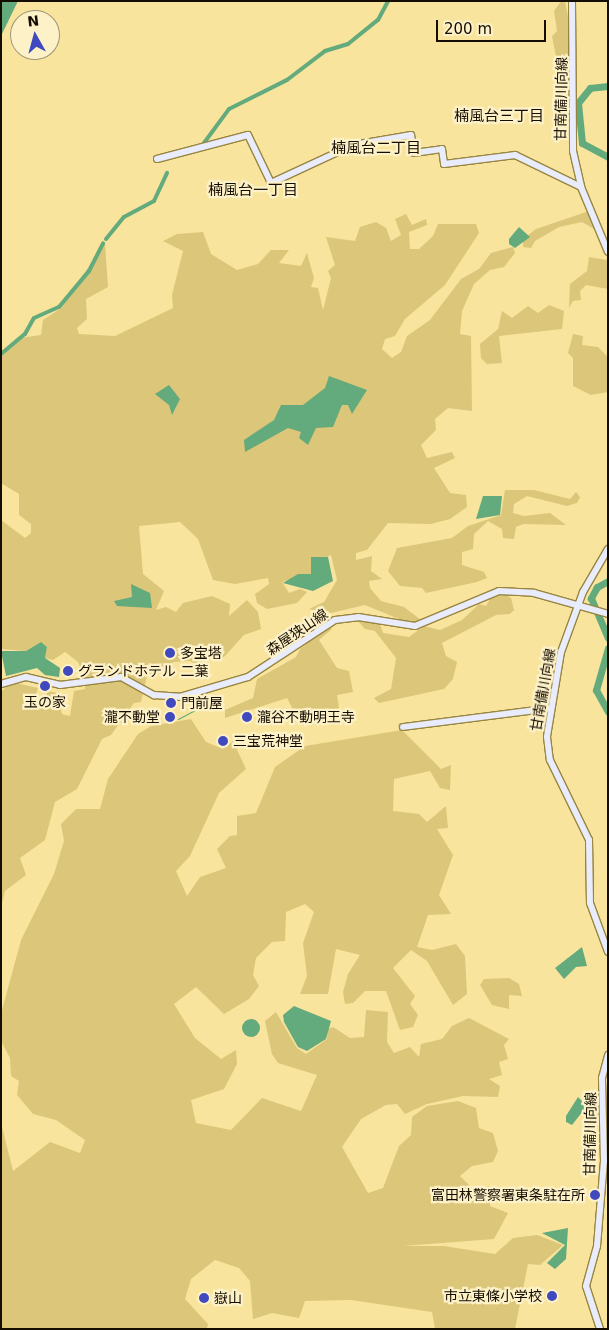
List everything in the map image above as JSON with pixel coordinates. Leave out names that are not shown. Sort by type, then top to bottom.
[{"type":"main road","name":"甘南備川向線","points":[[572,1],[575,42],[571,123],[581,187],[608,252]]},
{"type":"main road","points":[[157,159],[248,135],[271,183],[353,145],[411,135],[414,153],[442,149],[444,164],[515,155],[581,187]]},
{"type":"main road","name":"甘南備川向線","points":[[608,549],[578,606],[561,652],[551,708],[549,754],[589,840],[590,902],[608,952]]},
{"type":"main road","name":"森屋狭山線","points":[[1,684],[26,677],[60,685],[121,677],[154,695],[180,697],[248,677],[342,618],[416,626],[506,591],[534,593],[608,614]]},
{"type":"main road","points":[[403,727],[551,708]]},
{"type":"main road","name":"甘南備川向線","points":[[600,1329],[586,1286],[597,1246],[604,1162],[602,1078],[608,1055]]},
{"type":"shaded area","points":[[1,1],[18,1],[14,10],[10,10],[10,17],[1,36]]},
{"type":"shaded area","points":[[561,1],[565,1],[571,32],[570,52],[562,59],[564,72],[570,72],[568,104],[557,98],[560,77],[552,36],[557,31],[554,11]]},
{"type":"shaded area","points":[[589,211],[596,230],[582,222],[559,227],[535,241],[531,248],[523,247],[523,239],[536,229]]},
{"type":"shaded area","points":[[406,214],[412,225],[426,219],[427,225],[409,232],[410,249],[419,249],[433,236],[438,224],[476,224],[479,233],[445,285],[405,319],[395,336],[385,339],[382,349],[392,358],[401,352],[407,336],[430,320],[461,279],[479,269],[491,253],[513,247],[515,253],[504,267],[490,270],[474,284],[462,311],[460,334],[471,336],[472,411],[448,408],[435,419],[436,430],[421,445],[427,458],[452,452],[455,458],[434,468],[450,493],[466,495],[467,507],[450,519],[431,524],[388,523],[367,550],[356,553],[356,560],[372,556],[371,571],[382,579],[369,581],[370,588],[381,601],[404,607],[421,620],[411,624],[365,605],[331,613],[309,609],[324,602],[337,580],[331,555],[320,560],[311,557],[311,574],[282,582],[289,593],[300,589],[307,592],[297,603],[267,609],[257,603],[255,594],[269,584],[268,578],[235,584],[213,580],[198,539],[180,522],[139,526],[143,574],[164,591],[156,610],[166,607],[176,612],[183,603],[212,596],[230,604],[229,616],[247,600],[258,612],[261,629],[244,635],[224,657],[202,657],[203,665],[199,666],[190,661],[174,662],[147,676],[141,702],[134,703],[111,735],[102,739],[77,789],[55,802],[45,840],[20,858],[26,875],[5,891],[1,907],[1,692],[11,682],[38,688],[35,698],[44,700],[48,691],[57,693],[62,714],[70,716],[74,691],[85,689],[85,678],[78,662],[65,652],[53,660],[45,658],[47,647],[41,642],[26,651],[1,649],[1,520],[25,538],[31,533],[31,524],[19,515],[19,494],[1,483],[1,357],[20,338],[41,335],[43,320],[61,308],[105,243],[108,287],[86,299],[87,319],[77,328],[79,334],[115,336],[173,308],[172,295],[183,251],[163,241],[177,234],[203,232],[211,254],[237,270],[258,264],[271,250],[289,250],[279,263],[301,266],[307,253],[314,278],[311,287],[318,288],[323,310],[331,278],[328,271],[335,265],[326,237],[355,241],[360,227],[376,222],[386,228],[391,241],[401,235],[395,219]]},
{"type":"shaded area","points":[[519,227],[530,237],[515,248],[509,244],[509,239]]},
{"type":"shaded area","points":[[589,257],[607,260],[608,289],[586,285],[580,291],[581,300],[573,301],[569,308],[570,284],[587,271]]},
{"type":"shaded area","points":[[549,305],[564,311],[562,329],[499,336],[502,363],[487,364],[481,358],[480,344],[498,329],[502,311],[512,318],[528,306],[538,313]]},
{"type":"shaded area","points":[[573,334],[583,336],[582,345],[598,347],[608,357],[608,392],[591,395],[573,386],[573,358],[568,353]]},
{"type":"shaded area","points":[[329,376],[367,390],[352,414],[348,405],[342,405],[333,427],[316,428],[308,445],[299,438],[301,432],[288,428],[245,452],[244,440],[274,420],[281,405],[303,405],[325,388]]},
{"type":"shaded area","points":[[169,385],[180,399],[172,415],[169,405],[155,394]]},
{"type":"shaded area","points":[[505,490],[534,490],[570,499],[576,492],[580,497],[577,503],[567,506],[527,496],[514,504],[513,513],[524,516],[550,513],[566,525],[523,524],[516,527],[514,539],[503,538],[502,529],[488,521],[474,534],[473,549],[462,552],[462,565],[484,572],[487,578],[477,582],[426,593],[422,588],[400,586],[388,571],[397,548],[452,538],[468,526],[501,515]]},
{"type":"shaded area","points":[[483,496],[502,496],[500,515],[476,519]]},
{"type":"shaded area","points":[[311,557],[328,557],[333,581],[313,591],[283,583],[298,574],[311,574]]},
{"type":"shaded area","points":[[131,584],[150,593],[152,608],[117,606],[114,601],[132,597]]},
{"type":"shaded area","points":[[504,594],[511,598],[514,610],[510,614],[496,615],[442,643],[446,656],[457,662],[453,679],[444,689],[379,703],[374,698],[391,689],[396,658],[375,631],[365,629],[358,621],[380,624],[383,633],[409,637],[424,626],[440,630],[462,620],[479,604],[486,606],[491,597]]},
{"type":"shaded area","points":[[328,627],[332,629],[319,640],[337,668],[349,671],[353,692],[337,695],[339,708],[333,714],[298,719],[287,698],[225,718],[225,710],[253,698],[257,679],[296,657],[300,649]]},
{"type":"shaded area","points":[[41,642],[47,647],[45,658],[60,668],[59,677],[45,675],[37,668],[6,676],[1,651],[26,651]]},
{"type":"shaded area","points":[[191,719],[206,742],[223,749],[233,741],[246,769],[219,793],[190,856],[176,871],[187,896],[200,877],[226,868],[217,849],[230,836],[237,835],[237,816],[256,813],[275,767],[305,746],[402,730],[441,769],[451,765],[450,790],[440,788],[430,771],[394,779],[393,811],[419,814],[427,822],[446,806],[448,828],[437,829],[453,855],[439,895],[451,914],[428,915],[417,947],[432,950],[456,944],[465,956],[467,994],[453,1005],[427,961],[411,950],[393,968],[415,996],[410,1004],[418,1015],[413,1027],[400,1030],[386,991],[365,991],[353,1003],[345,1004],[343,992],[348,974],[360,955],[336,949],[328,994],[300,994],[307,976],[303,943],[314,912],[305,904],[286,912],[285,941],[272,942],[256,958],[253,975],[259,986],[249,999],[224,1014],[196,987],[174,1004],[195,1038],[221,1059],[236,1050],[237,1064],[224,1089],[191,1100],[196,1123],[231,1130],[262,1098],[301,1111],[317,1075],[278,1063],[272,1054],[265,1021],[276,1012],[297,1048],[306,1054],[327,1039],[328,1029],[333,1027],[350,1038],[364,1037],[366,1010],[388,1012],[387,1042],[394,1053],[410,1047],[419,1057],[421,1044],[442,1039],[452,1026],[469,1018],[509,1039],[504,1045],[508,1059],[499,1062],[502,1075],[489,1079],[500,1086],[498,1097],[463,1096],[427,1104],[405,1114],[397,1104],[386,1105],[361,1119],[342,1147],[368,1193],[383,1188],[399,1146],[411,1135],[412,1117],[427,1106],[458,1101],[476,1108],[479,1128],[493,1133],[498,1151],[493,1162],[472,1166],[460,1176],[477,1193],[489,1186],[490,1206],[508,1213],[494,1239],[403,1246],[444,1246],[495,1254],[513,1238],[537,1235],[563,1245],[540,1265],[528,1264],[515,1329],[435,1329],[432,1312],[351,1300],[305,1301],[299,1318],[272,1313],[253,1319],[250,1281],[239,1268],[215,1260],[191,1279],[185,1299],[208,1324],[207,1329],[1,1329],[1,1123],[13,1171],[50,1142],[80,1153],[85,1140],[56,1120],[33,1114],[17,1095],[19,1081],[11,1076],[10,1058],[1,1041],[1,1014],[21,940],[54,874],[64,841],[61,824],[76,809],[100,809],[108,779],[138,734],[151,726]]},
{"type":"shaded area","points":[[582,947],[587,966],[576,967],[564,979],[555,968]]},
{"type":"shaded area","points":[[509,978],[519,984],[522,996],[509,995],[509,1009],[492,1005],[480,985],[484,979]]},
{"type":"shaded area","points":[[294,1006],[331,1021],[326,1039],[307,1051],[298,1047],[284,1022],[283,1015]]},
{"type":"shaded area","points":[[247,1019],[255,1019],[260,1024],[258,1035],[247,1037],[242,1032],[242,1024]]},
{"type":"shaded area","points":[[578,1097],[587,1106],[572,1125],[566,1122],[566,1116]]},
{"type":"shaded area","points":[[568,1228],[566,1259],[555,1269],[547,1263],[565,1245],[542,1233]]},
{"type":"waterway","points":[[201,147],[229,109],[287,80],[325,51],[348,44],[378,20],[388,1]]},
{"type":"waterway","points":[[608,86],[590,88],[578,103],[582,143],[608,157]]},
{"type":"waterway","points":[[106,239],[124,217],[154,201],[167,173]]},
{"type":"waterway","points":[[1,354],[25,334],[34,318],[59,307],[89,271],[103,243]]},
{"type":"waterway","points":[[608,581],[597,587],[591,598],[608,638]]},
{"type":"waterway","points":[[608,648],[596,690],[608,712]]},
{"type":"waterway","points":[[178,719],[199,708]]},
{"type":"place","name":"多宝塔","points":[[170,653]]},
{"type":"place","name":"グランドホテル 二葉","points":[[68,671]]},
{"type":"place","name":"玉の家","points":[[45,686]]},
{"type":"place","name":"門前屋","points":[[171,703]]},
{"type":"place","name":"瀧不動堂","points":[[170,717]]},
{"type":"place","name":"瀧谷不動明王寺","points":[[247,717]]},
{"type":"place","name":"三宝荒神堂","points":[[223,741]]},
{"type":"place","name":"富田林警察署東条駐在所","points":[[595,1195]]},
{"type":"place","name":"市立東條小学校","points":[[552,1296]]},
{"type":"place","name":"嶽山","points":[[204,1298]]},
{"type":"district","name":"楠風台三丁目","points":[[499,117]]},
{"type":"district","name":"楠風台二丁目","points":[[376,149]]},
{"type":"district","name":"楠風台一丁目","points":[[253,191]]}]
